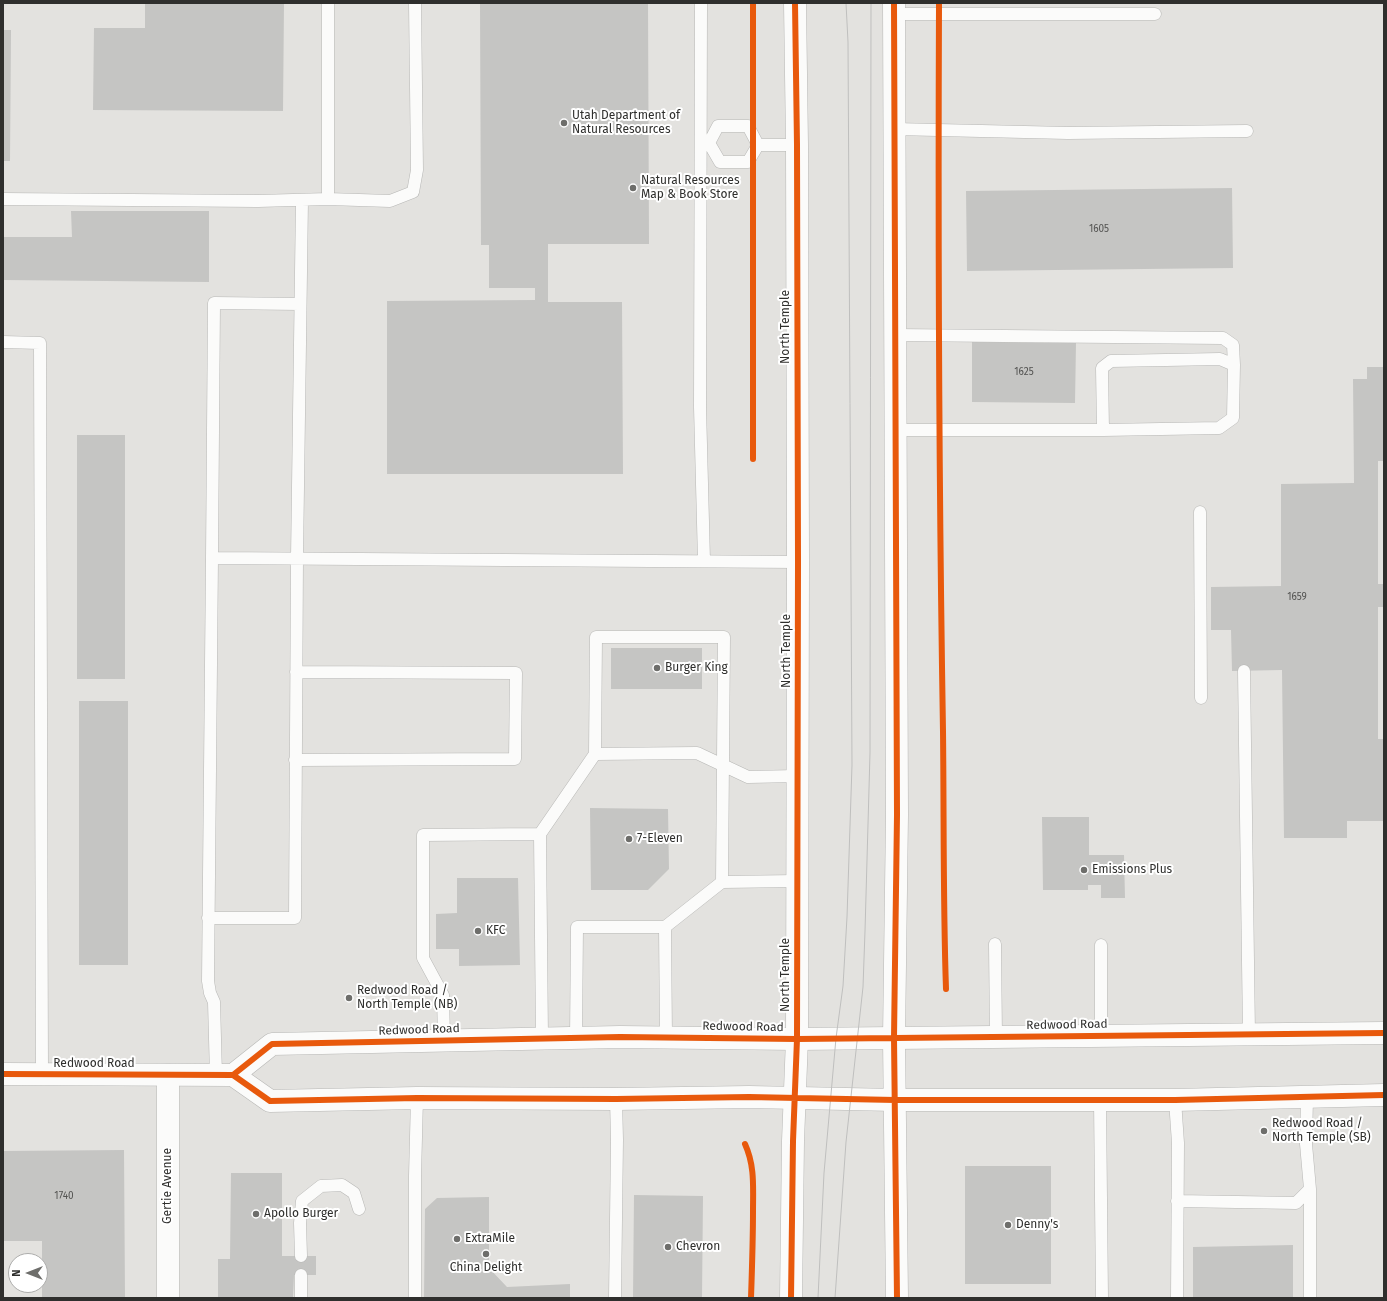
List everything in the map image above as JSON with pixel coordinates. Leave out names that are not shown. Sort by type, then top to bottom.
[{"type":"main road","name":"North Temple","points":[[791,1298],[794,1097],[797,1039],[798,562],[797,145],[795,3]]},
{"type":"main road","points":[[894,8],[894,335],[897,815],[894,1038],[897,1298]]},
{"type":"main road","name":"Redwood Road","points":[[3,1074],[224,1075],[272,1044],[542,1038],[797,1039],[1384,1033]]},
{"type":"main road","name":"Gertie Avenue","points":[[168,1075],[168,1298]]},
{"type":"main road","points":[[224,1075],[270,1101],[417,1098],[794,1097],[895,1100],[1175,1100],[1384,1095]]},
{"type":"lane","points":[[328,3],[328,199]]},
{"type":"lane","points":[[3,199],[390,200],[413,192],[417,170],[415,3]]},
{"type":"lane","points":[[701,3],[705,143],[700,407],[704,561]]},
{"type":"lane","points":[[894,8],[1155,14]]},
{"type":"lane","points":[[705,143],[718,126],[748,126],[758,145]]},
{"type":"lane","points":[[894,129],[1068,133],[1247,131]]},
{"type":"lane","points":[[705,143],[720,162],[748,162],[758,145]]},
{"type":"lane","points":[[758,145],[797,145]]},
{"type":"lane","points":[[208,918],[294,918],[302,200]]},
{"type":"lane","points":[[224,1075],[214,1002],[210,993],[208,981],[214,303],[300,304]]},
{"type":"lane","points":[[894,335],[1223,338],[1233,345],[1234,365],[1232,418],[1219,428],[1103,430],[895,430]]},
{"type":"lane","points":[[3,342],[40,343],[42,1074]]},
{"type":"lane","points":[[1103,430],[1102,368],[1111,361],[1220,360],[1234,365]]},
{"type":"lane","points":[[1200,512],[1201,698]]},
{"type":"lane","points":[[212,558],[798,562]]},
{"type":"lane","points":[[542,1038],[540,834],[595,754],[596,637],[724,637],[722,882]]},
{"type":"lane","points":[[1244,671],[1249,1034]]},
{"type":"lane","points":[[296,672],[516,673],[515,759],[296,760]]},
{"type":"lane","points":[[595,754],[698,753],[748,777],[797,776]]},
{"type":"lane","points":[[444,1040],[443,995],[423,958],[423,835],[540,834]]},
{"type":"lane","points":[[576,1038],[577,927],[665,927],[722,882],[797,881]]},
{"type":"lane","points":[[665,927],[666,1038]]},
{"type":"lane","points":[[995,944],[996,1037]]},
{"type":"lane","points":[[1101,945],[1101,1036]]},
{"type":"lane","points":[[1307,1097],[1306,1144],[1310,1188],[1310,1298]]},
{"type":"lane","points":[[415,1298],[415,1176],[417,1098]]},
{"type":"lane","points":[[614,1298],[617,1140],[616,1098]]},
{"type":"lane","points":[[1100,1100],[1102,1298]]},
{"type":"lane","points":[[1175,1100],[1178,1143],[1177,1298]]},
{"type":"lane","points":[[301,1256],[300,1223],[302,1202],[321,1186],[342,1185],[354,1193],[359,1208]]},
{"type":"lane","points":[[1178,1201],[1296,1203],[1310,1188]]},
{"type":"lane","points":[[301,1275],[301,1298]]},
{"type":"building","points":[[145,3],[284,3],[283,111],[93,110],[94,28],[145,28]]},
{"type":"building","name":"Utah Department of Natural Resources","points":[[480,3],[648,3],[649,244],[548,244],[548,302],[622,302],[623,474],[387,474],[387,301],[535,300],[535,288],[489,288],[489,245],[481,245]]},
{"type":"building","points":[[3,30],[11,30],[10,161],[3,161]]},
{"type":"building","points":[[1232,188],[1233,268],[967,271],[966,191]]},
{"type":"building","points":[[71,211],[209,211],[209,282],[3,280],[3,237],[72,237]]},
{"type":"building","points":[[972,342],[1076,343],[1075,403],[972,402]]},
{"type":"building","points":[[1367,367],[1384,367],[1384,461],[1378,461],[1378,584],[1384,584],[1384,607],[1378,607],[1378,739],[1384,739],[1384,821],[1347,821],[1347,838],[1284,838],[1282,670],[1232,671],[1231,630],[1211,630],[1211,587],[1281,586],[1281,484],[1354,483],[1353,379],[1367,379]]},
{"type":"building","points":[[77,435],[125,435],[125,679],[77,679]]},
{"type":"building","name":"Burger King","points":[[611,648],[702,648],[702,689],[611,689]]},
{"type":"building","points":[[79,701],[128,701],[128,965],[79,965]]},
{"type":"building","name":"7-Eleven","points":[[590,808],[668,809],[669,869],[648,890],[591,890]]},
{"type":"building","name":"Emissions Plus","points":[[1042,817],[1089,817],[1089,855],[1124,855],[1125,898],[1101,898],[1101,885],[1088,885],[1088,890],[1043,890]]},
{"type":"building","name":"KFC","points":[[457,878],[518,878],[520,965],[459,966],[459,949],[436,949],[436,914],[457,913]]},
{"type":"building","points":[[124,1150],[125,1298],[42,1298],[42,1293],[48,1293],[48,1253],[42,1253],[42,1241],[3,1241],[3,1151]]},
{"type":"building","name":"Denny's","points":[[965,1166],[1051,1166],[1051,1284],[965,1284]]},
{"type":"building","name":"Apollo Burger","points":[[231,1173],[282,1173],[282,1256],[316,1256],[316,1275],[294,1275],[293,1298],[218,1298],[218,1259],[230,1259]]},
{"type":"building","name":"Chevron","points":[[634,1195],[703,1196],[702,1298],[633,1298]]},
{"type":"building","name":"ExtraMile","points":[[489,1197],[489,1268],[507,1287],[570,1284],[570,1298],[424,1298],[425,1209],[437,1198]]},
{"type":"building","points":[[1293,1245],[1293,1298],[1193,1298],[1193,1247]]},
{"type":"tram line","points":[[818,1298],[824,1173],[836,1038],[843,986],[852,765],[848,42],[846,3]]},
{"type":"tram line","points":[[835,1298],[846,1142],[863,987],[870,753],[871,3]]},
{"type":"cycle path","points":[[753,3],[753,459]]},
{"type":"cycle path","points":[[791,1298],[793,1141],[797,1039],[798,562],[797,145],[795,3]]},
{"type":"cycle path","points":[[894,3],[897,815],[894,1038],[897,1298]]},
{"type":"cycle path","points":[[939,3],[940,458],[946,989]]},
{"type":"cycle path","points":[[233,1075],[272,1044],[620,1037],[797,1039],[1384,1033]]},
{"type":"cycle path","points":[[3,1074],[233,1075],[270,1101],[417,1098],[616,1099],[749,1097],[895,1100],[1175,1100],[1384,1095]]},
{"type":"cycle path","points":[[745,1144],[752,1169],[753,1185],[751,1298]]},
{"type":"place","name":"Utah Department of Natural Resources","points":[[564,123]]},
{"type":"place","name":"Natural Resources Map & Book Store","points":[[633,188]]},
{"type":"place","name":"Burger King","points":[[657,668]]},
{"type":"place","name":"7-Eleven","points":[[629,839]]},
{"type":"place","name":"Emissions Plus","points":[[1084,870]]},
{"type":"place","name":"KFC","points":[[478,931]]},
{"type":"place","name":"Redwood Road / North Temple (NB)","points":[[349,998]]},
{"type":"place","name":"Redwood Road / North Temple (SB)","points":[[1264,1131]]},
{"type":"place","name":"Apollo Burger","points":[[256,1214]]},
{"type":"place","name":"Denny's","points":[[1008,1225]]},
{"type":"place","name":"ExtraMile","points":[[457,1239]]},
{"type":"place","name":"Chevron","points":[[668,1247]]},
{"type":"place","name":"China Delight","points":[[486,1254]]}]
